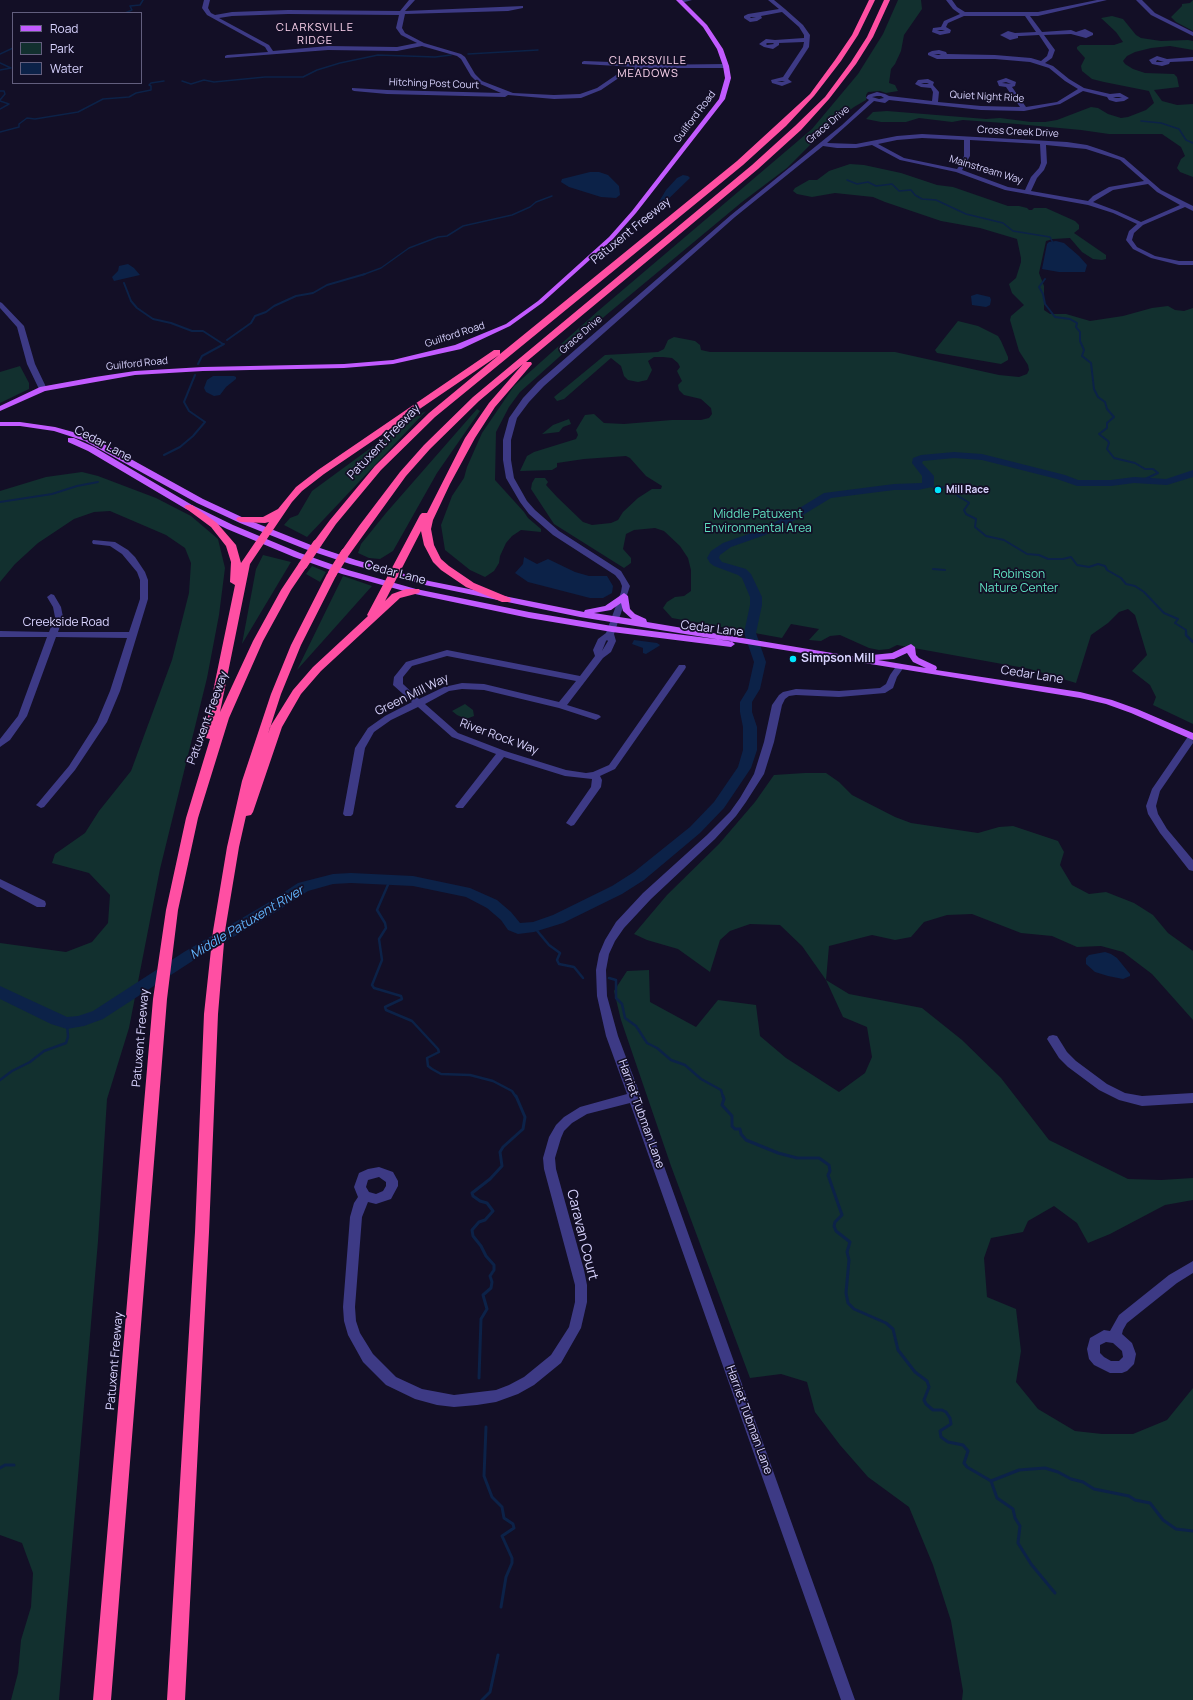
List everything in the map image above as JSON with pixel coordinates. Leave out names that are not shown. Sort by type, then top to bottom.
[{"type":"highway","name":"Patuxent Freeway","points":[[102,1700],[133,1341],[156,1049],[166,954],[172,910],[192,818],[214,743],[233,692],[270,617],[317,544],[356,494],[404,441],[457,393],[770,137],[799,108],[826,77],[847,48],[872,0]]},
{"type":"highway","points":[[176,1700],[202,1224],[211,1014],[219,931],[226,880],[248,781],[276,694],[306,622],[345,553],[403,474],[452,422],[482,394],[771,154],[814,112],[841,80],[862,50],[878,23],[887,0]]},
{"type":"highway","points":[[369,622],[375,607],[428,510],[445,484],[482,419],[504,390],[532,360],[649,255]]},
{"type":"highway","points":[[192,818],[242,574],[245,564],[260,541],[299,489],[321,472],[579,294]]},
{"type":"highway","points":[[445,484],[428,520],[427,536],[432,553],[445,568],[461,580],[506,600]]},
{"type":"highway","points":[[189,507],[214,525],[227,540],[233,550],[236,562],[233,621]]},
{"type":"highway","points":[[241,519],[255,521],[265,520],[283,510]]},
{"type":"highway","points":[[233,847],[254,796],[276,727],[297,692],[317,669],[398,594],[415,591]]},
{"type":"main road","name":"Guilford Road","points":[[5,412],[20,398],[43,389],[95,379],[155,371],[380,364],[441,352],[489,335],[508,326],[527,313],[592,257],[623,225],[718,105],[726,88],[728,78],[726,66],[720,49],[714,37],[696,15],[680,1]]},
{"type":"main road","points":[[5,412],[20,424]]},
{"type":"main road","name":"Cedar Lane","points":[[0,424],[20,424],[55,429],[88,440],[200,501],[268,531],[308,547],[394,574],[464,592],[580,614],[612,626],[653,625],[731,641]]},
{"type":"main road","name":"Cedar Lane","points":[[0,429],[33,431],[77,442],[189,507],[260,541],[311,560],[388,585],[493,609],[731,641],[1058,691],[1099,699],[1134,711],[1193,737]]},
{"type":"main road","points":[[388,585],[404,585],[486,603],[612,626]]},
{"type":"main road","points":[[580,614],[608,608],[624,596],[626,609],[629,613],[653,625]]},
{"type":"main road","points":[[848,659],[890,657],[911,647],[912,655],[916,660],[949,674]]},
{"type":"street","points":[[207,0],[206,10],[213,16],[267,46],[271,53]]},
{"type":"street","points":[[412,0],[405,6],[402,13],[399,24],[401,31],[422,44],[459,55],[464,58],[473,75],[480,82],[497,90],[513,95],[554,97],[581,96],[599,89],[624,72],[644,66]]},
{"type":"street","points":[[680,1],[689,0]]},
{"type":"street","points":[[771,0],[806,32],[808,40],[806,47],[785,79]]},
{"type":"street","points":[[949,0],[955,8],[964,14]]},
{"type":"street","points":[[944,28],[950,19],[964,14],[1027,15],[1054,12],[1087,1],[1104,0]]},
{"type":"street","points":[[1139,0],[1157,17],[1193,34]]},
{"type":"street","points":[[213,16],[288,12],[363,14],[402,13],[508,9],[521,7]]},
{"type":"street","points":[[756,15],[783,10]]},
{"type":"street","points":[[1027,15],[1052,50],[1050,57],[1042,63]]},
{"type":"street","points":[[1015,35],[1077,32]]},
{"type":"street","points":[[775,42],[787,40],[808,40]]},
{"type":"street","points":[[227,57],[328,48],[391,49],[422,44]]},
{"type":"street","points":[[944,56],[1012,58],[1042,63],[1051,67],[1067,80],[1082,89],[1110,96]]},
{"type":"street","points":[[1167,61],[1193,59]]},
{"type":"street","points":[[584,63],[644,66],[726,66]]},
{"type":"street","points":[[930,86],[936,92],[935,103]]},
{"type":"street","points":[[1008,86],[1024,109]]},
{"type":"street","name":"Hitching Post Court","points":[[354,89],[387,92],[502,96],[513,95]]},
{"type":"street","name":"Quiet Night Ride","points":[[872,100],[882,101],[886,100],[887,98],[981,108],[1024,109],[1058,104],[1082,89]]},
{"type":"street","name":"Grace Drive","points":[[624,596],[625,584],[618,573],[556,533],[532,512],[515,488],[508,469],[506,449],[508,433],[513,418],[526,400],[541,384],[733,216],[824,144],[872,100]]},
{"type":"street","name":"Cross Creek Drive","points":[[824,144],[846,147],[912,137],[1082,146],[1112,155],[1134,168],[1164,195],[1193,209]]},
{"type":"street","points":[[958,171],[963,165],[967,156],[967,139]]},
{"type":"street","name":"Mainstream Way","points":[[873,143],[902,159],[958,171],[996,186],[1089,203],[1115,212],[1141,224]]},
{"type":"street","points":[[1027,192],[1034,177],[1042,169],[1044,162],[1043,143]]},
{"type":"street","points":[[1089,203],[1104,191],[1111,188],[1148,182]]},
{"type":"street","points":[[1184,205],[1134,228],[1129,237],[1130,243],[1135,248],[1146,254],[1161,260],[1179,263],[1193,263]]},
{"type":"street","points":[[0,304],[19,325],[23,333],[31,364],[43,389]]},
{"type":"street","points":[[40,805],[72,768],[93,737],[116,691],[144,599],[145,588],[141,572],[132,559],[112,544],[96,542]]},
{"type":"street","points":[[561,706],[600,656],[607,652],[612,640],[612,626],[624,596]]},
{"type":"street","points":[[0,744],[7,738],[22,716],[53,635],[59,617],[58,607],[51,597]]},
{"type":"street","name":"Creekside Road","points":[[0,634],[133,635]]},
{"type":"street","name":"River Rock Way","points":[[582,679],[447,653],[414,662],[406,667],[400,677],[398,685],[455,735],[502,753],[565,773],[576,776],[595,775],[612,767],[682,667]]},
{"type":"street","name":"Harriet Tubman Lane","points":[[848,1700],[635,1097],[612,1036],[602,996],[601,970],[604,954],[610,940],[632,911],[711,837],[744,800],[762,766],[777,704],[782,696],[796,692],[839,694],[882,691],[890,686],[893,677],[900,667]]},
{"type":"street","name":"Green Mill Way","points":[[348,814],[360,748],[371,730],[380,723],[447,689],[472,686],[484,687],[561,706],[596,717]]},
{"type":"street","points":[[1193,737],[1155,791],[1152,806],[1153,814],[1163,831],[1193,867]]},
{"type":"street","points":[[460,806],[502,753]]},
{"type":"street","points":[[571,823],[596,787],[597,780],[595,775]]},
{"type":"street","points":[[0,883],[41,904]]},
{"type":"street","points":[[1053,1039],[1063,1055],[1072,1064],[1103,1087],[1117,1095],[1142,1101],[1193,1098]]},
{"type":"street","name":"Caravan Court","points":[[365,1196],[360,1204],[356,1217],[349,1307],[350,1321],[354,1335],[368,1358],[390,1381],[420,1396],[454,1401],[477,1400],[496,1396],[513,1390],[528,1381],[556,1359],[575,1328],[581,1302],[581,1285],[578,1270],[550,1169],[549,1158],[555,1137],[560,1128],[568,1120],[584,1110],[635,1097]]},
{"type":"street","points":[[1115,1337],[1117,1328],[1123,1319],[1173,1279],[1193,1266]]},
{"type":"green space","points":[[898,0],[921,0],[922,9],[904,35],[901,51],[891,69],[889,83],[895,85],[898,91],[886,93],[880,91],[868,92],[866,95],[866,100],[854,107],[828,127],[787,168],[742,202],[605,316],[520,392],[509,407],[496,432],[495,480],[528,518],[541,529],[541,532],[521,530],[512,536],[506,543],[500,556],[499,563],[494,571],[485,577],[470,570],[445,550],[441,525],[452,496],[464,478],[467,467],[482,433],[514,386],[598,311],[812,129],[858,74],[883,34]]},
{"type":"green space","points":[[1193,0],[1193,31],[1176,22],[1171,17],[1182,6],[1182,4],[1190,3]]},
{"type":"green space","points":[[1112,16],[1123,19],[1136,35],[1141,38],[1161,41],[1193,41],[1193,50],[1170,46],[1151,48],[1135,52],[1127,56],[1123,61],[1133,69],[1145,73],[1174,74],[1177,77],[1179,87],[1154,90],[1162,101],[1177,105],[1193,104],[1193,177],[1180,172],[1177,168],[1181,159],[1185,156],[1181,147],[1162,134],[1109,134],[1081,130],[963,120],[952,122],[919,118],[906,122],[881,122],[866,119],[873,112],[887,111],[1045,122],[1057,120],[1091,107],[1098,108],[1108,114],[1121,118],[1146,110],[1154,103],[1149,91],[1092,79],[1082,71],[1081,66],[1085,58],[1077,47],[1080,45],[1114,45],[1123,42],[1116,32],[1101,18]]},
{"type":"green space","points":[[850,164],[864,165],[901,173],[937,185],[953,187],[1008,206],[1019,206],[1029,210],[1034,208],[1046,208],[1075,221],[1079,225],[1079,229],[1074,233],[1106,255],[1106,259],[1093,259],[1082,252],[1070,238],[1046,241],[1039,273],[1044,286],[1044,310],[1050,314],[1066,314],[1090,321],[1123,316],[1152,308],[1168,306],[1175,310],[1184,311],[1193,308],[1193,724],[1153,705],[1156,697],[1150,685],[1132,671],[1147,655],[1135,615],[1128,609],[1119,612],[1108,623],[1091,635],[1076,683],[1030,669],[897,645],[889,649],[879,650],[869,648],[840,635],[830,636],[821,641],[809,640],[819,629],[791,624],[782,638],[672,618],[663,608],[667,602],[675,597],[684,596],[691,591],[691,570],[688,558],[680,546],[664,531],[655,528],[634,530],[626,534],[623,549],[631,558],[631,563],[624,568],[554,524],[531,489],[535,478],[545,478],[548,482],[546,485],[557,497],[583,522],[592,525],[611,523],[618,520],[623,512],[638,498],[652,489],[661,489],[662,486],[646,476],[630,458],[626,456],[584,459],[557,463],[557,467],[552,470],[520,471],[527,456],[534,452],[576,439],[578,435],[576,430],[585,415],[594,414],[604,423],[624,424],[672,420],[701,420],[709,418],[712,414],[711,408],[701,399],[684,395],[679,390],[678,385],[682,381],[677,371],[680,367],[672,358],[654,357],[648,361],[652,370],[647,380],[638,382],[628,380],[624,376],[621,366],[611,358],[564,399],[557,401],[554,397],[605,355],[658,352],[664,349],[668,340],[674,337],[695,341],[700,345],[701,350],[710,352],[895,352],[999,375],[1019,377],[1027,374],[1029,370],[1028,365],[1019,351],[1010,320],[1011,316],[1024,305],[1012,293],[1009,284],[1016,278],[1021,262],[1017,239],[980,228],[941,221],[873,197],[835,193],[812,197],[797,194],[793,191],[795,188],[809,180],[817,180],[829,171]]},
{"type":"green space","points":[[958,321],[978,326],[998,336],[1008,360],[1001,364],[937,353],[935,350]]},
{"type":"green space","points":[[20,366],[29,383],[29,389],[0,403],[0,372]]},
{"type":"green space","points":[[477,409],[480,411],[437,473],[393,551],[380,559],[369,558],[358,553],[361,544],[386,513]]},
{"type":"green space","points":[[426,411],[307,537],[284,525],[290,518],[298,515],[312,491],[402,425]]},
{"type":"green space","points":[[569,419],[571,424],[563,427],[559,432],[542,434],[553,425]]},
{"type":"green space","points":[[82,472],[98,476],[156,498],[191,516],[218,539],[225,568],[219,615],[207,678],[160,869],[129,1028],[107,1099],[98,1241],[59,1700],[11,1700],[18,1673],[21,1640],[31,1607],[33,1573],[22,1543],[0,1535],[0,943],[66,952],[92,942],[108,923],[110,895],[89,873],[52,863],[55,854],[85,833],[99,811],[131,771],[172,660],[189,593],[191,563],[185,548],[166,535],[110,511],[94,512],[74,519],[38,543],[15,564],[0,582],[0,491],[46,477]]},
{"type":"green space","points":[[263,555],[291,562],[242,644],[256,569]]},
{"type":"green space","points":[[312,566],[326,572],[320,582],[306,574]]},
{"type":"green space","points":[[343,576],[372,586],[297,670]]},
{"type":"green space","points":[[465,704],[473,710],[474,716],[466,719],[452,711]]},
{"type":"green space","points":[[826,773],[839,782],[852,795],[895,817],[911,823],[978,833],[999,827],[1013,826],[1058,841],[1064,852],[1060,865],[1072,885],[1089,894],[1106,892],[1134,903],[1153,915],[1168,933],[1193,951],[1193,1020],[1152,974],[1123,952],[1101,946],[1077,947],[1052,936],[1021,933],[972,914],[947,915],[924,922],[911,937],[895,940],[872,935],[829,946],[826,980],[802,946],[780,925],[750,924],[730,931],[720,940],[710,972],[678,949],[647,940],[634,934],[667,895],[719,844],[755,802],[774,775]]},
{"type":"green space","points":[[649,970],[650,1002],[696,1027],[718,1000],[756,1005],[760,1036],[786,1058],[839,1092],[865,1073],[872,1057],[867,1027],[843,1017],[826,980],[849,994],[922,1008],[962,1040],[1001,1078],[1049,1140],[1128,1179],[1161,1180],[1193,1178],[1193,1200],[1165,1205],[1110,1234],[1088,1243],[1077,1223],[1054,1206],[1028,1221],[1023,1232],[991,1238],[984,1258],[987,1297],[1016,1309],[1021,1351],[1016,1382],[1038,1409],[1075,1431],[1102,1434],[1133,1434],[1167,1420],[1193,1388],[1193,1700],[962,1700],[963,1691],[951,1621],[933,1565],[909,1507],[868,1477],[840,1445],[815,1412],[807,1382],[781,1374],[750,1378],[671,1166],[621,1020],[614,991],[627,971]]},
{"type":"water","points":[[590,172],[599,172],[608,175],[619,186],[620,195],[616,198],[601,197],[569,187],[561,182],[562,179]]},
{"type":"water","points":[[683,175],[690,178],[658,209],[654,210],[666,190],[677,178]]},
{"type":"water","points":[[1056,241],[1064,243],[1079,256],[1087,265],[1085,272],[1059,272],[1042,269],[1047,244],[1049,242]]},
{"type":"water","points":[[128,264],[140,275],[114,281],[112,277],[118,271],[119,266]]},
{"type":"water","points":[[977,294],[990,297],[990,305],[986,307],[972,305],[971,296]]},
{"type":"water","points":[[213,376],[234,376],[236,379],[226,387],[220,395],[214,396],[206,392],[204,388],[207,380]]},
{"type":"water","points":[[524,557],[537,564],[548,559],[575,572],[589,576],[607,576],[613,586],[612,593],[603,598],[590,598],[528,582],[515,573],[523,564]]},
{"type":"water","points":[[634,640],[657,643],[660,645],[646,654],[643,653],[643,648],[632,644]]},
{"type":"water","points":[[1105,952],[1117,958],[1130,976],[1123,979],[1108,976],[1095,972],[1086,964],[1086,958],[1089,955]]},
{"type":"waterway","points":[[127,12],[132,10],[130,6],[140,5],[143,0]]},
{"type":"waterway","points":[[0,54],[12,48]]},
{"type":"waterway","points":[[468,54],[538,50]]},
{"type":"waterway","points":[[182,81],[191,84],[204,80],[214,82],[265,77],[303,77],[317,70],[340,63],[378,55],[435,57],[451,55]]},
{"type":"waterway","points":[[0,63],[11,68],[0,70]]},
{"type":"waterway","points":[[0,132],[19,127],[19,124],[27,118],[35,119],[78,112],[103,99],[129,97],[136,93],[151,90],[151,86],[149,85],[151,83],[164,81]]},
{"type":"waterway","points":[[0,91],[4,91],[5,94],[0,100]]},
{"type":"waterway","points":[[0,101],[9,104],[0,109]]},
{"type":"waterway","points":[[1141,121],[1161,123],[1179,129],[1186,140],[1193,143]]},
{"type":"waterway","points":[[847,180],[857,184],[868,182],[876,186],[892,184],[899,191],[911,190],[915,195],[922,199],[936,200],[966,214],[1003,223],[1013,231],[1050,237],[1053,243]]},
{"type":"waterway","points":[[364,274],[381,268],[409,248],[438,237],[447,236],[463,226],[512,215],[530,207],[536,202],[552,196]]},
{"type":"waterway","points":[[227,340],[251,323],[255,316],[266,312],[274,306],[296,296],[313,293],[327,285],[364,274]]},
{"type":"waterway","points":[[1045,279],[1039,287],[1043,294],[1045,304],[1055,317],[1070,319],[1077,323],[1076,327],[1080,332],[1080,341],[1084,350],[1082,356],[1091,363],[1094,389],[1098,397],[1105,402],[1107,409],[1114,417],[1107,423],[1107,428],[1099,434],[1108,441],[1109,443],[1107,449],[1114,458],[1135,463],[1145,469],[1153,469],[1158,473],[1143,480]]},
{"type":"waterway","points":[[124,283],[131,301],[137,308],[153,319],[171,323],[192,331],[203,331],[223,344]]},
{"type":"waterway","points":[[198,364],[202,356],[224,344]]},
{"type":"waterway","points":[[164,455],[180,447],[193,436],[205,422],[189,411],[184,402],[195,375]]},
{"type":"waterway","name":"Middle Patuxent River","points":[[0,992],[56,1020],[67,1023],[79,1022],[98,1015],[189,956],[271,908],[303,887],[333,879],[351,878],[413,881],[470,893],[492,904],[506,916],[513,926],[518,929],[534,927],[558,919],[617,890],[639,876],[695,830],[719,805],[744,768],[750,750],[750,727],[746,712],[746,702],[754,689],[760,662],[750,633],[756,605],[756,597],[747,577],[742,572],[718,564],[713,558],[715,553],[727,545],[761,533],[789,519],[828,495],[863,492],[894,487],[918,487],[928,485],[928,476],[917,463],[917,460],[921,458],[954,455],[982,457],[1061,477],[1077,483],[1111,483],[1134,480],[1167,482],[1193,473]]},
{"type":"waterway","points":[[0,502],[52,494],[77,486],[98,482]]},
{"type":"waterway","points":[[928,485],[936,488],[949,487],[953,489],[958,496],[968,502],[969,503],[964,510],[966,514],[976,519],[975,527],[986,536],[1004,540],[1027,554],[1039,555],[1048,559],[1063,559],[1071,557],[1077,565],[1089,567],[1098,564],[1105,566],[1107,570],[1121,578],[1126,584],[1135,586],[1144,592],[1164,613],[1178,619],[1175,623],[1186,630],[1186,635],[1193,642]]},
{"type":"waterway","points":[[933,569],[945,570]]},
{"type":"waterway","points":[[390,880],[377,910],[385,923],[386,928],[379,939],[382,960],[372,985],[374,988],[401,996],[402,999],[385,1007],[386,1010],[412,1021],[438,1049],[439,1052],[427,1058],[428,1066],[432,1069],[441,1074],[470,1075],[493,1081],[512,1091],[516,1097]]},
{"type":"waterway","points":[[534,927],[549,945],[560,953],[557,960],[559,964],[574,967],[583,978]]},
{"type":"waterway","points":[[609,978],[616,980],[616,998],[622,1004],[625,1018],[636,1026],[647,1043],[657,1048],[671,1060],[685,1065],[701,1079],[721,1090],[723,1097]]},
{"type":"waterway","points":[[0,1080],[12,1071],[30,1062],[44,1051],[66,1043],[68,1037],[67,1023]]},
{"type":"waterway","points":[[479,1378],[481,1319],[487,1309],[483,1295],[491,1288],[492,1282],[490,1276],[494,1270],[494,1265],[486,1256],[481,1246],[473,1236],[472,1230],[479,1222],[485,1220],[493,1211],[487,1203],[480,1201],[473,1196],[472,1193],[490,1179],[502,1166],[500,1152],[503,1147],[523,1129],[525,1117],[516,1096]]},
{"type":"waterway","points":[[723,1096],[724,1099],[722,1105],[732,1116],[732,1126],[735,1129],[740,1129],[741,1134],[746,1140],[778,1153],[797,1158],[819,1158],[829,1165],[830,1171],[828,1175],[842,1215],[835,1222],[834,1226],[836,1231],[850,1242],[847,1252],[849,1260],[846,1293],[848,1303],[854,1309],[886,1323],[893,1329],[898,1350],[915,1372],[927,1381],[929,1387],[924,1400],[926,1404],[933,1410],[942,1410],[946,1412],[950,1418],[951,1424],[940,1431],[941,1437],[948,1442],[963,1445],[968,1451],[964,1463],[967,1467],[991,1481]]},
{"type":"waterway","points":[[486,1427],[484,1476],[492,1497],[502,1507],[504,1518],[513,1524],[514,1528],[502,1536],[512,1558],[512,1563],[506,1577],[501,1607]]},
{"type":"waterway","points":[[0,1468],[5,1465],[14,1465]]},
{"type":"waterway","points":[[991,1481],[1019,1470],[1045,1468],[1058,1472],[1071,1479],[1083,1482],[1094,1489],[1129,1496],[1135,1500],[1150,1503],[1163,1520],[1176,1529],[1193,1531]]},
{"type":"waterway","points":[[991,1481],[997,1498],[1013,1509],[1015,1518],[1020,1526],[1018,1543],[1031,1564],[1055,1593]]},
{"type":"waterway","points":[[482,1700],[490,1692],[498,1655]]},
{"type":"place","name":"Mill Race","points":[[938,490]]},
{"type":"place","name":"Simpson Mill","points":[[793,659]]},
{"type":"district","name":"CLARKSVILLE RIDGE","points":[[315,34]]},
{"type":"district","name":"CLARKSVILLE MEADOWS","points":[[648,67]]},
{"type":"park label","name":"Middle Patuxent Environmental Area","points":[[758,522]]},
{"type":"park label","name":"Robinson Nature Center","points":[[1019,582]]}]
